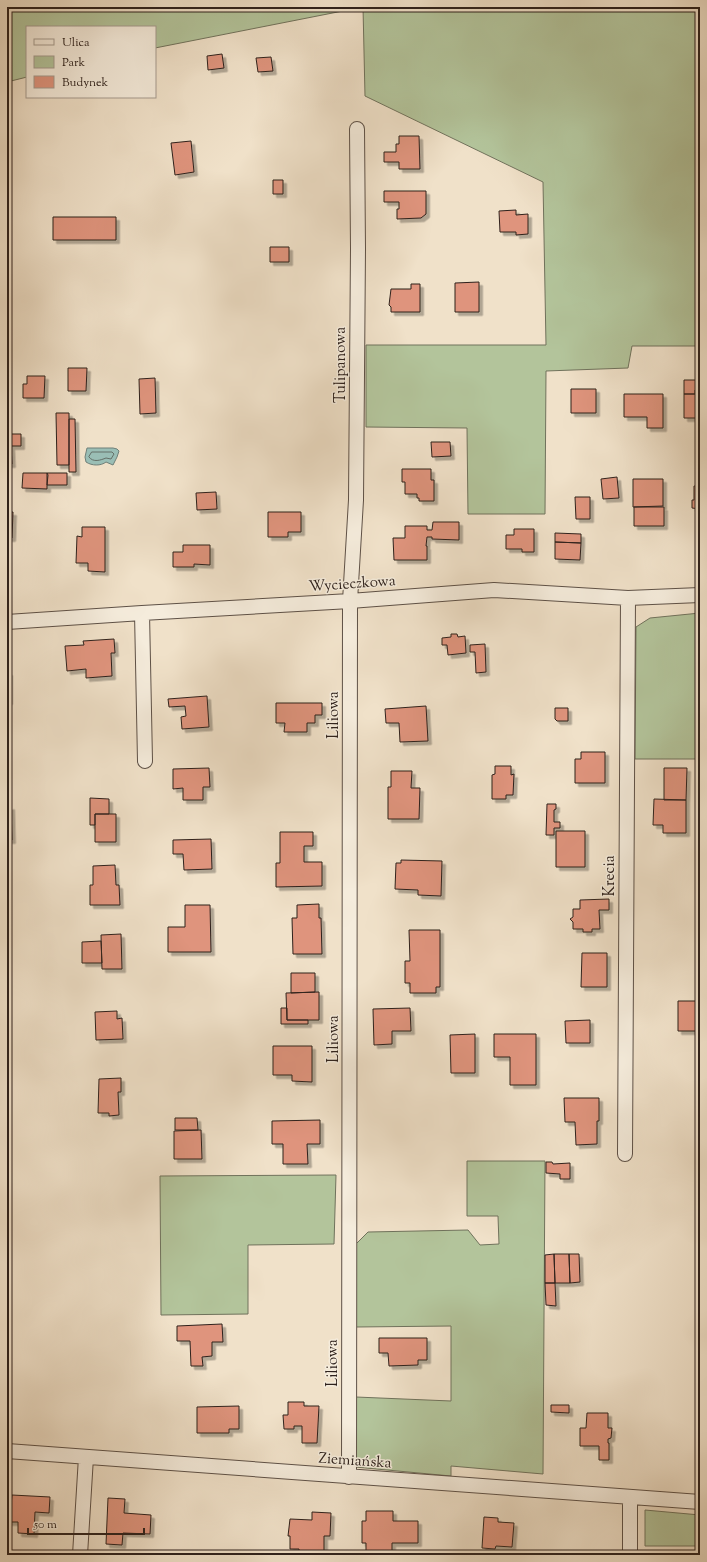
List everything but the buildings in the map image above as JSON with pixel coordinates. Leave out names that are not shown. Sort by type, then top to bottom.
[{"type":"street","name":"Tulipanowa","points":[[350,601],[356,500],[358,249],[356,129]]},
{"type":"street","name":"Wycieczkowa","points":[[7,622],[142,612],[350,601],[494,590],[628,598],[700,595]]},
{"type":"street","name":"Krecia","points":[[625,1154],[628,598]]},
{"type":"street","name":"Liliowa","points":[[349,1476],[350,601]]},
{"type":"street","points":[[142,612],[145,761]]},
{"type":"street","name":"Ziemiańska","points":[[7,1451],[700,1502]]},
{"type":"street","points":[[80,1555],[86,1457]]},
{"type":"street","points":[[630,1497],[630,1555]]},
{"type":"green space","points":[[7,7],[363,7],[156,48],[156,26],[26,26],[26,77],[7,82]]},
{"type":"green space","points":[[363,7],[700,7],[700,346],[632,346],[628,368],[546,371],[545,514],[468,514],[467,428],[366,427],[366,345],[546,345],[543,182],[365,96]]},
{"type":"green space","points":[[700,613],[700,761],[696,759],[635,759],[636,627],[650,618]]},
{"type":"green space","points":[[467,1161],[545,1161],[543,1474],[451,1466],[451,1476],[355,1467],[356,1397],[451,1401],[451,1326],[356,1327],[356,1244],[368,1232],[468,1230],[480,1245],[499,1244],[498,1216],[467,1216]]},
{"type":"green space","points":[[336,1175],[334,1244],[248,1245],[248,1314],[161,1315],[160,1176]]},
{"type":"green space","points":[[645,1510],[700,1515],[700,1546],[645,1546]]},
{"type":"water","points":[[87,448],[113,448],[119,451],[113,465],[106,462],[99,465],[94,465],[86,462],[85,457]]}]
